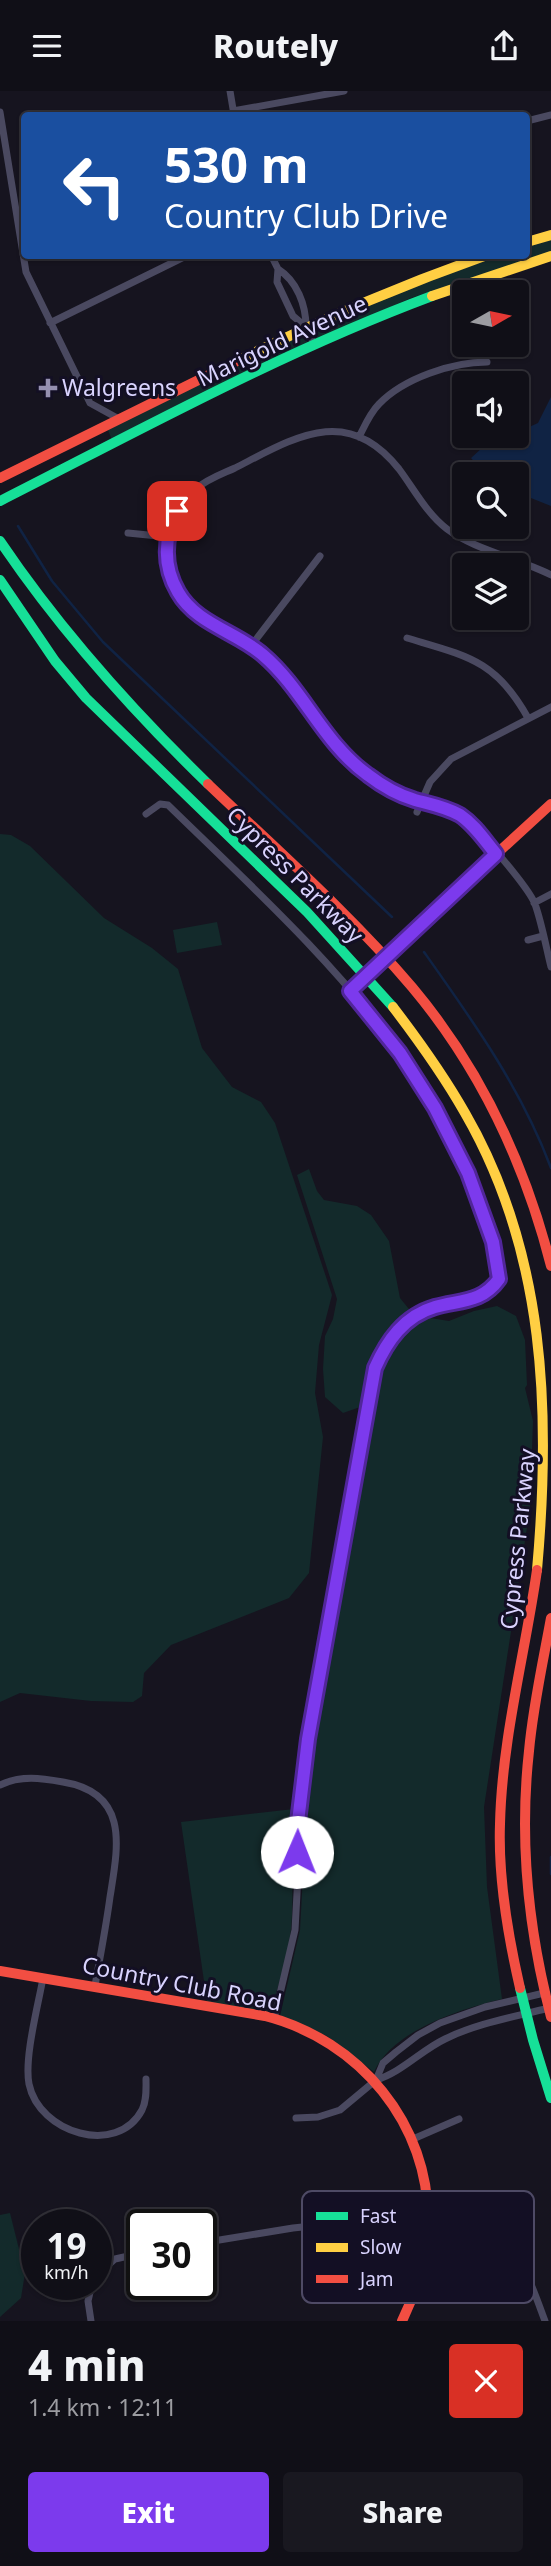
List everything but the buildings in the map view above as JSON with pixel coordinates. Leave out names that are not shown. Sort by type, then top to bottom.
[{"type":"main road","points":[[530,241],[551,235]]},
{"type":"main road","name":"Marigold Avenue","points":[[0,501],[314,344],[412,302],[551,256]]},
{"type":"main road","name":"Marigold Avenue","points":[[0,478],[306,327],[405,284],[476,259]]},
{"type":"main road","name":"Cypress Parkway","points":[[0,541],[53,615],[136,711],[386,956],[433,1015],[466,1064],[526,1180],[551,1266]]},
{"type":"main road","name":"Cypress Parkway","points":[[0,580],[77,688],[297,902],[368,976],[419,1037],[464,1109],[495,1173],[531,1288],[541,1345],[549,1423],[546,1494],[538,1566],[505,1768],[500,1823],[504,1901],[521,1998],[551,2098]]},
{"type":"main road","points":[[368,976],[386,956],[551,804]]},
{"type":"main road","name":"Cypress Parkway","points":[[550,2012],[532,1937],[524,1821],[527,1765],[551,1618]]},
{"type":"main road","name":"Country Club Road","points":[[0,1971],[274,2019],[304,2030],[335,2046],[376,2080],[413,2139],[426,2191]]},
{"type":"main road","name":"Country Club Road","points":[[402,2321],[409,2303]]},
{"type":"street","points":[[230,91],[234,112]]},
{"type":"street","points":[[239,112],[344,91]]},
{"type":"street","points":[[0,112],[21,241]]},
{"type":"street","points":[[530,120],[551,115]]},
{"type":"street","points":[[24,259],[26,272],[89,403],[119,419]]},
{"type":"street","points":[[50,323],[180,259]]},
{"type":"street","points":[[273,259],[278,269],[289,276],[306,309],[306,327]]},
{"type":"street","points":[[278,269],[277,282],[293,316],[306,327],[314,344]]},
{"type":"street","points":[[359,437],[378,405],[401,387],[458,364],[487,362]]},
{"type":"street","points":[[551,575],[446,529],[391,459],[376,446],[359,437],[327,431],[304,435],[207,481],[182,504],[173,519],[168,537],[168,565],[172,580],[183,599],[204,619],[251,646],[284,677],[333,742],[350,760],[376,781],[457,814],[474,828],[524,886],[534,903],[551,967]]},
{"type":"street","points":[[128,533],[168,537]]},
{"type":"street","points":[[251,646],[320,556]]},
{"type":"street","points":[[407,638],[457,653],[487,667],[511,690],[528,718]]},
{"type":"street","points":[[417,813],[430,782],[452,759],[551,707]]},
{"type":"street","points":[[146,814],[160,804],[168,805],[270,905],[350,991],[400,1053],[435,1108],[468,1173],[493,1242],[499,1279],[492,1289],[474,1300],[433,1308],[403,1324],[384,1347],[375,1368],[308,1739],[297,1830],[295,1930],[274,2019]]},
{"type":"street","points":[[534,903],[551,894]]},
{"type":"street","points":[[528,940],[543,936]]},
{"type":"street","points":[[350,991],[368,976]]},
{"type":"street","points":[[0,1785],[27,1777],[71,1783],[93,1793],[112,1817],[118,1846],[95,1986]]},
{"type":"street","points":[[43,1978],[28,2070],[32,2094],[45,2114],[57,2125],[77,2133],[97,2135],[117,2130],[133,2121],[141,2112],[146,2094],[146,2079]]},
{"type":"street","points":[[376,2080],[383,2063],[405,2044],[429,2029],[461,2015],[544,1993]]},
{"type":"street","points":[[296,2118],[318,2117],[340,2110],[376,2080],[394,2075],[430,2047],[460,2032],[526,2014],[550,2012]]},
{"type":"street","points":[[413,2139],[459,2119]]},
{"type":"street","points":[[217,2241],[302,2227]]},
{"type":"street","points":[[534,2294],[545,2321]]},
{"type":"street","points":[[88,2300],[92,2321]]},
{"type":"green space","points":[[551,240],[551,252],[530,259],[530,246]]},
{"type":"green space","points":[[491,259],[530,259],[466,280],[452,280],[452,285],[411,298],[317,339],[312,329],[407,288]]},
{"type":"green space","points":[[303,333],[308,343],[112,440],[108,430]]},
{"type":"green space","points":[[0,834],[11,835],[30,846],[104,918],[152,948],[178,969],[202,1048],[232,1087],[261,1102],[275,1123],[332,1295],[319,1345],[315,1393],[323,1437],[309,1573],[289,1598],[171,1645],[144,1673],[142,1696],[133,1702],[91,1701],[20,1693],[0,1702]]},
{"type":"green space","points":[[217,922],[222,945],[177,953],[173,930]]},
{"type":"green space","points":[[309,1169],[317,1191],[324,1200],[357,1206],[371,1215],[389,1241],[400,1298],[413,1314],[391,1332],[377,1354],[363,1406],[343,1413],[325,1397],[325,1336],[333,1319],[337,1299],[297,1175]]},
{"type":"green space","points":[[497,1306],[516,1316],[525,1340],[525,1388],[533,1421],[530,1508],[484,1807],[487,1887],[502,1999],[448,2015],[412,2033],[383,2057],[374,2072],[327,2036],[280,2016],[300,1930],[303,1875],[301,1830],[313,1735],[380,1369],[388,1349],[406,1327],[424,1317],[449,1321]]},
{"type":"green space","points":[[294,1809],[291,1929],[270,2013],[207,2002],[181,1822]]},
{"type":"green space","points":[[10,2213],[21,2257],[21,2298],[0,2317],[0,2215]]},
{"type":"water","points":[[551,397],[551,506],[529,497],[529,462],[474,462],[471,458],[482,448],[529,448],[529,427],[538,423]]},
{"type":"waterway","points":[[18,526],[52,581],[103,642],[392,917]]},
{"type":"waterway","points":[[424,952],[511,1083],[551,1168]]},
{"type":"waterway","points":[[551,1857],[551,1874]]},
{"type":"traffic: fast","points":[[0,501],[267,366],[432,296]]},
{"type":"traffic: fast","points":[[0,541],[47,606],[98,668],[151,727],[208,784]]},
{"type":"traffic: fast","points":[[0,580],[55,661],[86,698],[307,912],[393,1007]]},
{"type":"traffic: fast","points":[[520,1988],[551,2098]]},
{"type":"traffic: slow","points":[[530,241],[551,235]]},
{"type":"traffic: slow","points":[[432,296],[551,256]]},
{"type":"traffic: slow","points":[[239,360],[362,304],[476,259]]},
{"type":"traffic: slow","points":[[393,1007],[449,1086],[492,1166],[512,1221],[527,1278],[537,1335],[542,1393],[543,1452],[537,1570]]},
{"type":"traffic: jam","points":[[0,478],[239,360]]},
{"type":"traffic: jam","points":[[208,784],[364,934],[412,987],[459,1050],[514,1154],[551,1266]]},
{"type":"traffic: jam","points":[[368,976],[385,956],[551,804]]},
{"type":"traffic: jam","points":[[520,1988],[505,1907],[500,1824],[509,1728],[537,1570]]},
{"type":"traffic: jam","points":[[551,1618],[531,1734],[525,1818],[531,1918],[551,2017]]},
{"type":"traffic: jam","points":[[0,1971],[265,2016],[299,2028],[330,2045],[358,2066],[382,2091],[402,2120],[417,2152],[425,2191]]},
{"type":"traffic: jam","points":[[402,2321],[410,2303]]},
{"type":"place","name":"Walgreens","points":[[48,388]]},
{"type":"route","points":[[177,511],[168,537],[168,565],[172,580],[187,605],[204,619],[240,638],[264,656],[284,677],[342,753],[359,768],[397,792],[414,800],[447,809],[467,820],[496,854],[350,991],[400,1053],[435,1108],[468,1173],[493,1242],[499,1279],[492,1289],[474,1300],[433,1308],[403,1324],[384,1347],[375,1368],[308,1739],[297,1830],[297,1852]]}]
